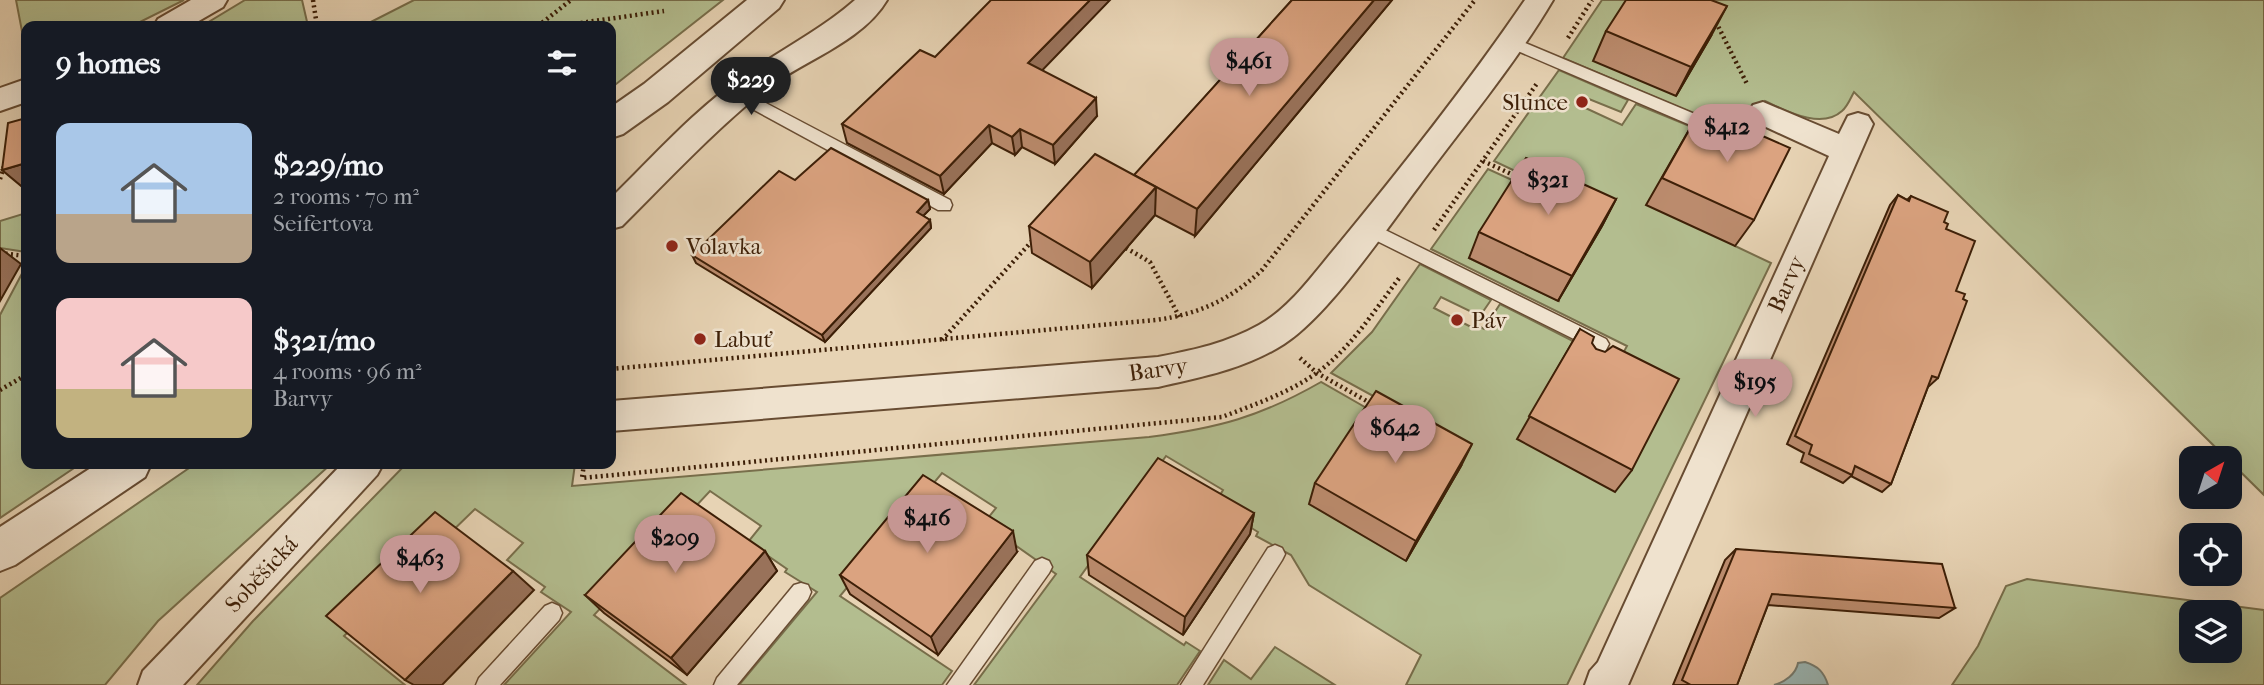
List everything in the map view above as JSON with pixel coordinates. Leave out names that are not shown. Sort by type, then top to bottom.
[{"type":"street","points":[[176,21],[213,0]]},
{"type":"street","points":[[616,121],[656,93],[768,0]]},
{"type":"street","points":[[616,212],[710,119],[739,95],[844,26],[873,0]]},
{"type":"street","name":"Barvy","points":[[616,416],[1158,372],[1223,358],[1273,334],[1310,301],[1369,229],[1511,42],[1539,0]]},
{"type":"street","points":[[0,100],[21,92]]},
{"type":"street","name":"Barvy","points":[[1604,685],[1612,676],[1674,539],[1718,434],[1852,137],[1763,113]]},
{"type":"street","points":[[0,551],[123,469]]},
{"type":"street","name":"Soběšická","points":[[157,685],[360,469]]},
{"type":"lane","points":[[1511,42],[1718,130]]},
{"type":"lane","points":[[739,95],[944,205]]},
{"type":"lane","points":[[1369,229],[1600,344],[1589,366]]},
{"type":"lane","points":[[1191,685],[1275,554]]},
{"type":"lane","points":[[957,685],[1042,567]]},
{"type":"lane","points":[[724,685],[801,592]]},
{"type":"lane","points":[[486,685],[552,613]]},
{"type":"path","points":[[313,0],[316,21]]},
{"type":"path","points":[[544,21],[571,0]]},
{"type":"path","points":[[616,369],[1180,317],[1210,309],[1242,290],[1262,270],[1475,0]]},
{"type":"path","points":[[594,21],[664,11]]},
{"type":"path","points":[[1710,12],[1763,113]]},
{"type":"path","points":[[0,179],[8,156]]},
{"type":"path","points":[[1483,161],[1525,180]]},
{"type":"path","points":[[942,340],[1040,232]]},
{"type":"path","points":[[1126,248],[1150,262],[1180,317]]},
{"type":"path","points":[[0,253],[21,255]]},
{"type":"path","points":[[1273,334],[1317,373],[1376,406]]},
{"type":"path","points":[[0,390],[21,378]]},
{"type":"green space","points":[[16,0],[184,0],[142,21],[21,21],[21,26]]},
{"type":"green space","points":[[245,0],[302,0],[307,21],[210,21]]},
{"type":"green space","points":[[414,0],[723,0],[616,84],[616,21],[373,21]]},
{"type":"green space","points":[[1602,0],[2264,0],[2264,495],[2242,473],[2242,446],[2214,446],[1854,92],[1842,111],[1824,119],[1804,117],[1765,101],[1754,122],[1746,119],[1739,133],[1563,58]]},
{"type":"green space","points":[[1559,70],[1628,100],[1621,112],[1584,97],[1579,105],[1622,125],[1636,104],[1692,127],[1735,246],[1771,263],[1567,685],[1406,685],[1421,655],[1309,585],[1291,555],[1256,536],[1258,532],[1214,505],[1223,490],[1166,456],[1080,577],[1184,645],[1186,642],[1200,651],[1177,685],[974,685],[1056,574],[984,523],[996,508],[942,473],[840,596],[952,671],[942,685],[739,685],[817,592],[785,572],[787,569],[748,542],[761,526],[710,491],[594,615],[686,685],[504,685],[571,612],[541,592],[545,587],[507,560],[523,543],[475,509],[344,636],[405,685],[197,685],[253,621],[401,469],[574,469],[572,486],[1149,437],[1196,430],[1238,419],[1278,404],[1321,382],[1377,414],[1397,409],[1331,373],[1372,332],[1420,264],[1491,300],[1480,316],[1441,297],[1434,308],[1473,328],[1476,325],[1484,329],[1500,304],[1573,341],[1610,377],[1627,346],[1431,249],[1488,169],[1523,185],[1469,258],[1559,301],[1562,193],[1494,161]]},
{"type":"green space","points":[[21,215],[21,251],[0,248],[0,221]]},
{"type":"green space","points":[[21,275],[21,469],[73,469],[0,518],[0,315]]},
{"type":"green space","points":[[188,469],[325,469],[158,621],[105,685],[0,685],[0,598]]},
{"type":"green space","points":[[2027,579],[2188,600],[2179,600],[2179,663],[2242,663],[2242,607],[2264,610],[2264,685],[1952,685],[1978,646],[2006,586]]},
{"type":"green space","points":[[1275,647],[1335,685],[1208,685],[1224,660],[1251,679]]},
{"type":"water","points":[[1805,662],[1820,670],[1828,685],[1774,685],[1789,677],[1798,663]]},
{"type":"building","points":[[991,0],[1090,0],[1028,63],[1096,98],[1053,145],[1020,129],[1012,137],[989,125],[940,176],[842,124],[920,50],[935,57]]},
{"type":"building","points":[[1292,0],[1374,0],[1197,209],[1134,175]]},
{"type":"building","points":[[1626,0],[1711,0],[1727,6],[1691,67],[1606,31]]},
{"type":"building","points":[[1701,109],[1790,148],[1754,220],[1662,178]]},
{"type":"building","points":[[21,119],[21,164],[2,170],[8,123]]},
{"type":"building","points":[[831,148],[928,200],[917,212],[930,220],[822,335],[692,255],[779,171],[795,180]]},
{"type":"building","points":[[1095,154],[1156,187],[1090,262],[1029,226]]},
{"type":"building","points":[[1526,158],[1616,199],[1572,276],[1479,232]]},
{"type":"building","points":[[1898,195],[1909,201],[1911,196],[1948,212],[1944,222],[1948,224],[1946,229],[1975,241],[1956,291],[1965,294],[1963,299],[1967,301],[1938,378],[1932,376],[1891,484],[1855,466],[1852,475],[1809,454],[1812,445],[1795,436]]},
{"type":"building","points":[[1580,329],[1594,337],[1592,343],[1596,349],[1605,352],[1613,346],[1679,379],[1632,470],[1529,416]]},
{"type":"building","points":[[1376,391],[1472,444],[1416,541],[1315,483]]},
{"type":"building","points":[[1158,458],[1254,513],[1185,617],[1087,555]]},
{"type":"building","points":[[923,475],[1013,531],[931,637],[840,575]]},
{"type":"building","points":[[681,493],[765,551],[671,658],[585,595]]},
{"type":"building","points":[[435,512],[513,571],[405,680],[326,616]]},
{"type":"building","points":[[1736,549],[1942,564],[1955,608],[1772,594],[1737,685],[1691,685],[1682,680]]},
{"type":"place","name":"Slunce","points":[[1582,102]]},
{"type":"place","name":"Volavka","points":[[672,246]]},
{"type":"place","name":"Páv","points":[[1457,320]]},
{"type":"place","name":"Labuť","points":[[700,339]]}]
